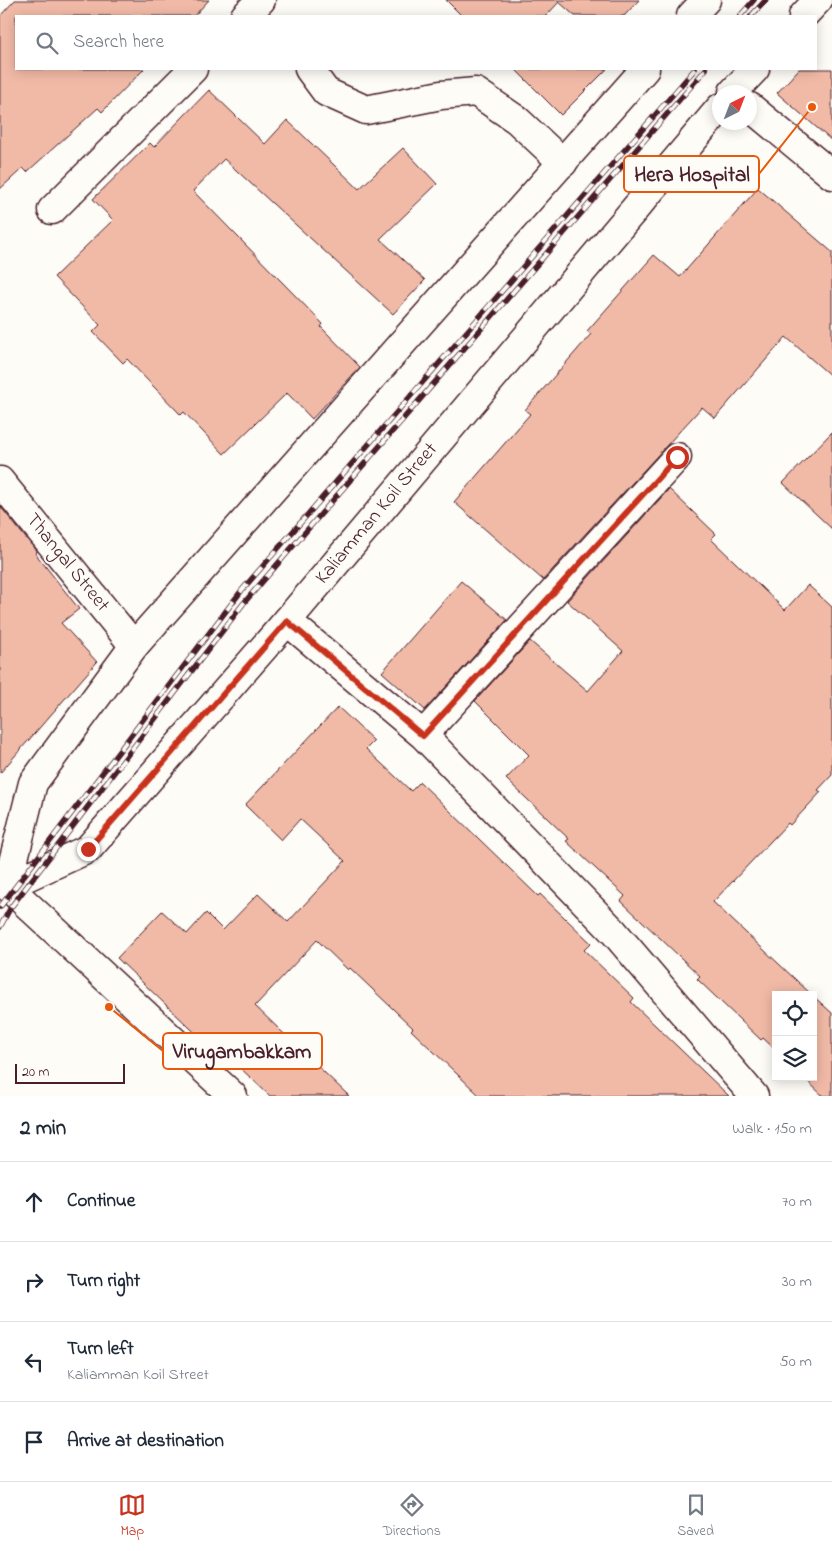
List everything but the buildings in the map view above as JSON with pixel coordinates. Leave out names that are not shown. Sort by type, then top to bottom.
[{"type":"main road","points":[[246,15],[262,0],[271,15]]},
{"type":"main road","points":[[693,15],[706,0]]},
{"type":"main road","points":[[804,15],[818,0]]},
{"type":"main road","points":[[52,210],[192,70]]},
{"type":"main road","points":[[310,70],[326,92],[366,110],[440,95],[476,92],[518,120],[563,163]]},
{"type":"main road","points":[[233,1096],[3,891],[33,783],[134,646],[453,283],[645,70]]},
{"type":"main road","points":[[739,85],[753,70]]},
{"type":"main road","points":[[757,113],[832,175]]},
{"type":"main road","name":"Kaliamman Koil Street","points":[[3,891],[88,849],[287,621],[712,117]]},
{"type":"main road","points":[[423,736],[677,457]]},
{"type":"main road","name":"Thangal Street","points":[[0,481],[134,646]]},
{"type":"main road","points":[[287,621],[423,736],[614,932],[754,1096]]},
{"type":"railway","points":[[741,15],[754,0]]},
{"type":"railway","points":[[752,15],[766,0]]},
{"type":"railway","points":[[0,907],[242,590],[694,70]]},
{"type":"railway","points":[[0,927],[11,907],[243,604],[705,70]]},
{"type":"place","name":"Hera Hospital","points":[[812,107]]},
{"type":"place","name":"Virugambakkam","points":[[109,1007]]},
{"type":"route","points":[[88,849],[287,621],[423,736],[677,457]]}]
